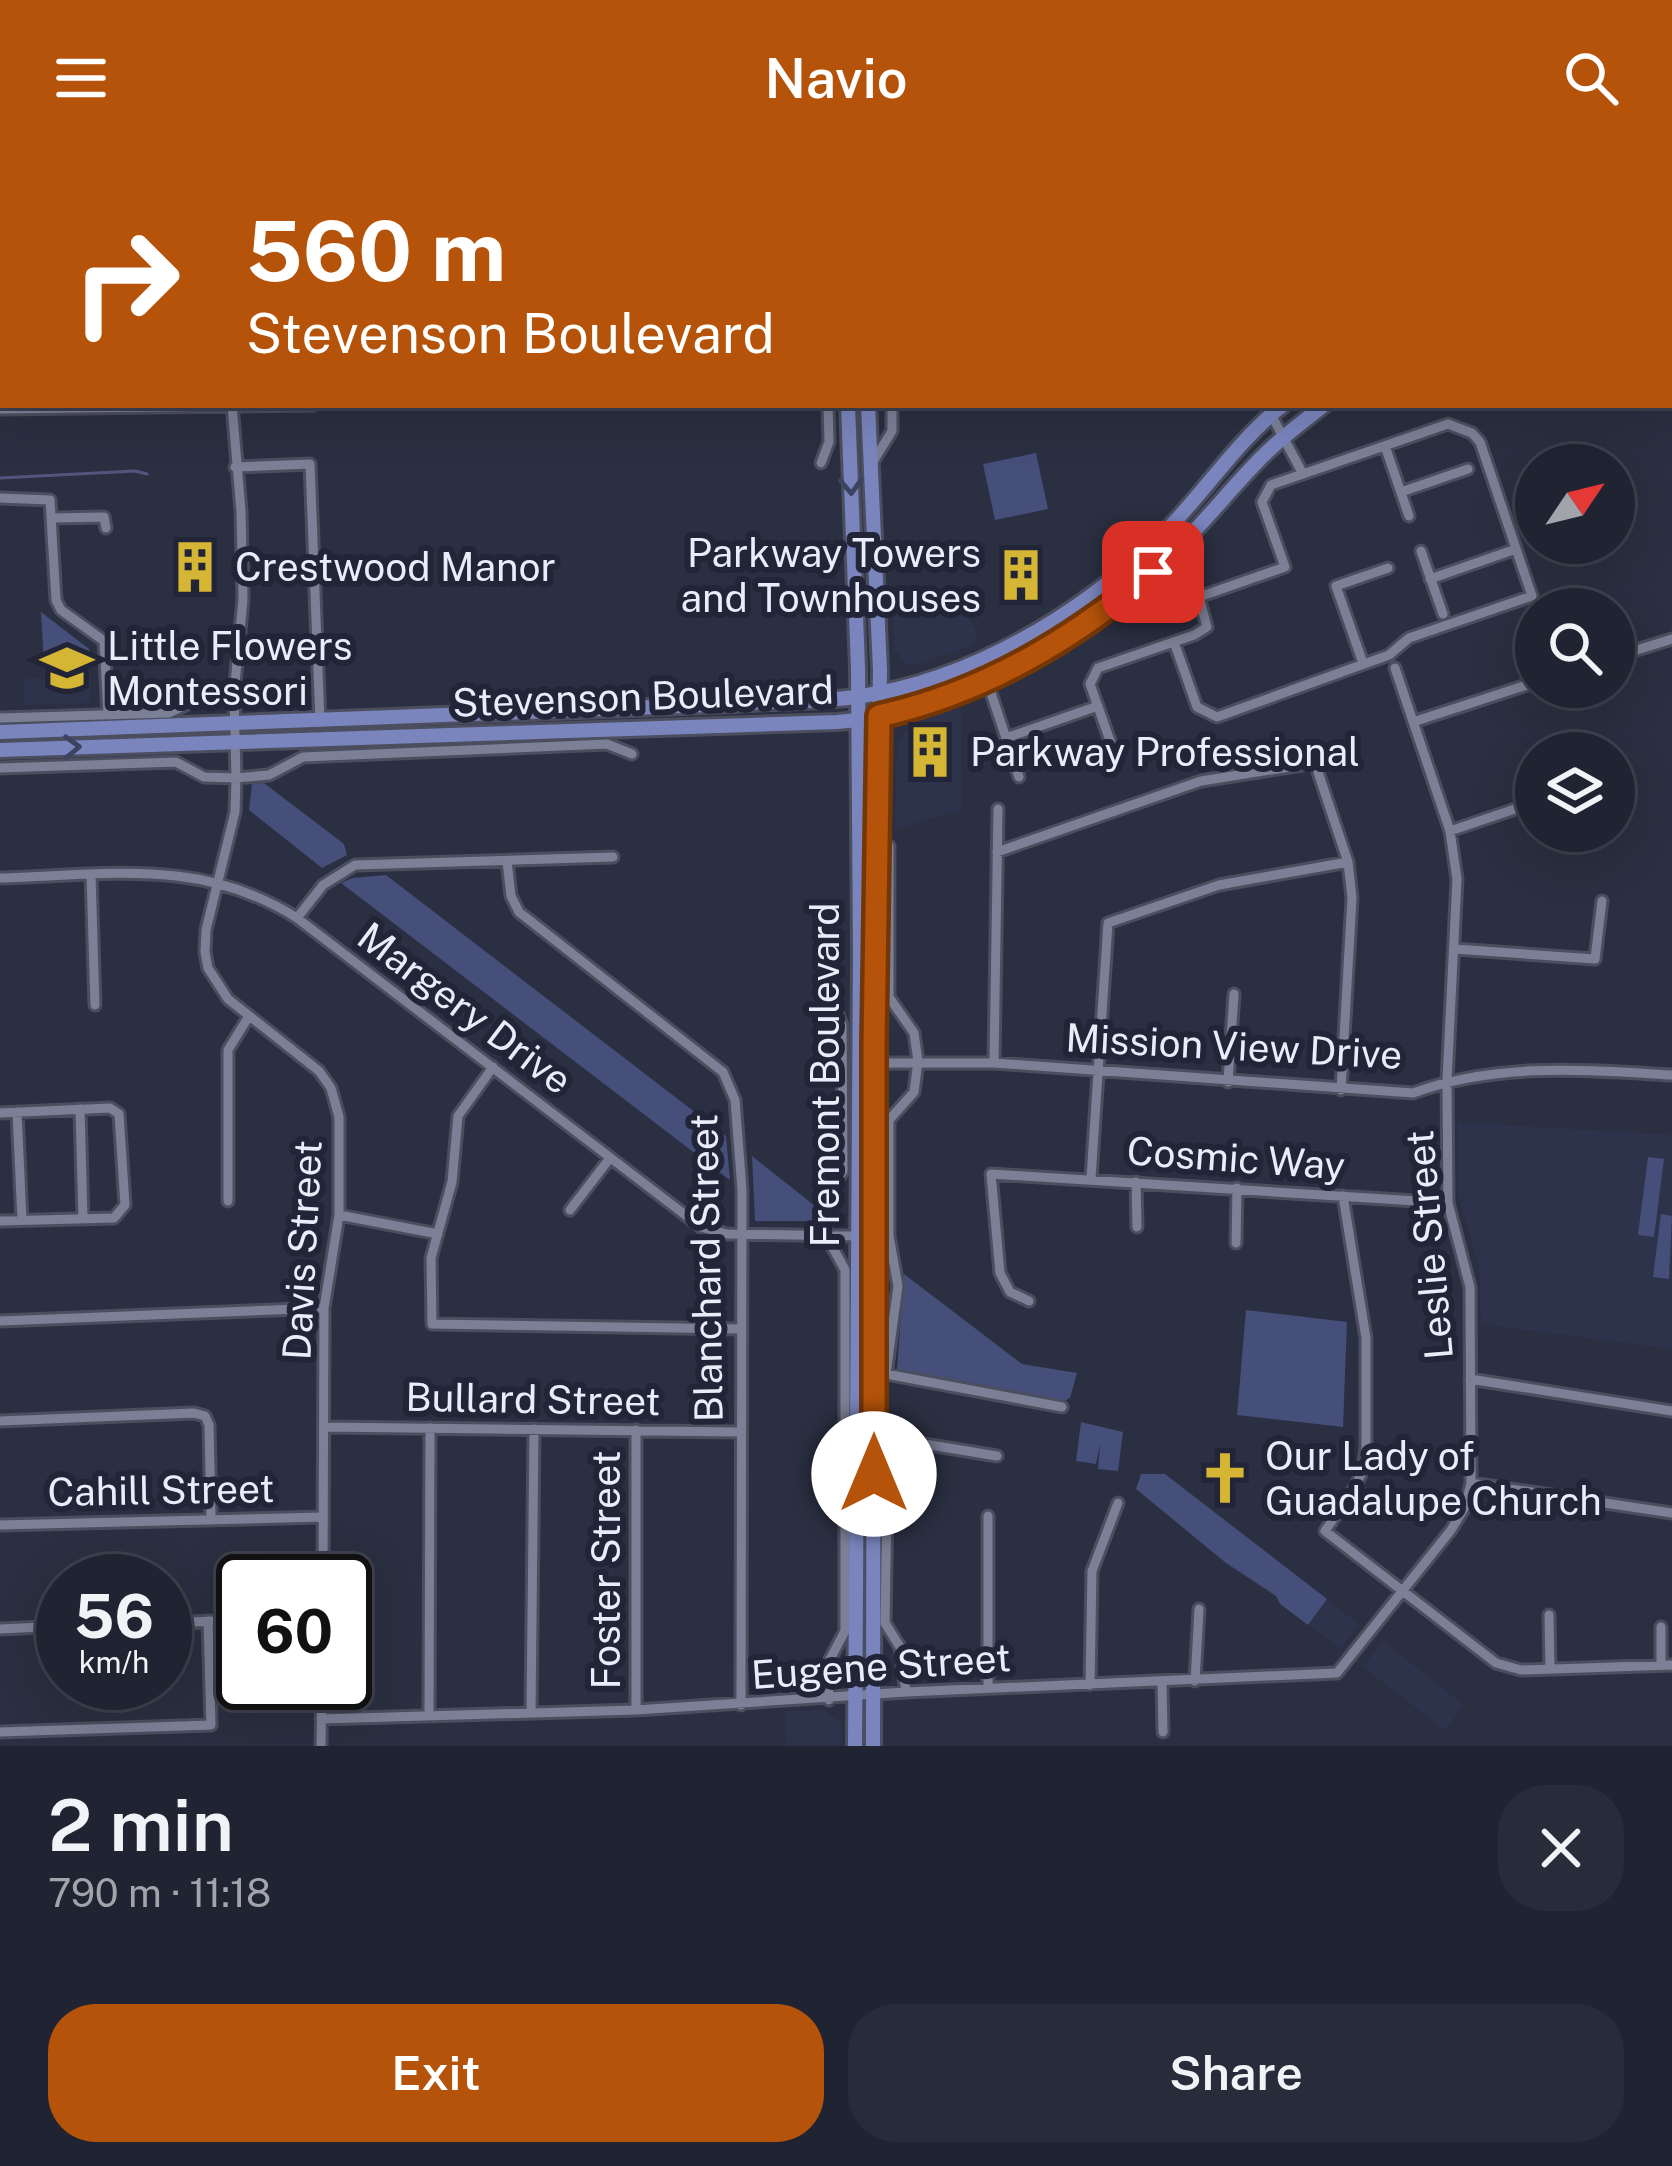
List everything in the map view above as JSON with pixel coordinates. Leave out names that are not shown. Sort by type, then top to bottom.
[{"type":"main road","name":"Fremont Boulevard","points":[[848,408],[874,1236],[874,1746]]},
{"type":"main road","name":"Fremont Boulevard","points":[[855,1746],[857,1236],[868,1063],[880,693],[868,408]]},
{"type":"main road","name":"Stevenson Boulevard","points":[[0,732],[320,722],[880,693],[964,667],[1084,600],[1166,531],[1273,408]]},
{"type":"main road","name":"Stevenson Boulevard","points":[[0,750],[879,716],[987,681],[1075,631],[1164,562],[1285,436],[1320,408]]},
{"type":"street","name":"Davis Street","points":[[232,408],[243,599],[234,694],[235,812],[206,930],[208,968],[228,999],[319,1071],[331,1088],[339,1117],[339,1216],[324,1308],[323,1554]]},
{"type":"street","points":[[820,463],[829,442],[828,408]]},
{"type":"street","name":"Fremont Boulevard","points":[[871,465],[892,431],[892,408]]},
{"type":"street","points":[[1273,408],[1303,474]]},
{"type":"street","points":[[1199,597],[1286,567],[1262,502],[1270,485],[1448,424],[1472,433],[1480,442],[1515,546]]},
{"type":"street","points":[[1385,446],[1409,516]]},
{"type":"street","points":[[235,467],[310,464],[320,722]]},
{"type":"street","points":[[1401,492],[1468,470]]},
{"type":"street","points":[[0,498],[50,500],[56,600],[61,610],[104,641],[108,713]]},
{"type":"street","points":[[54,518],[104,517],[106,529]]},
{"type":"street","points":[[1430,579],[1515,549]]},
{"type":"street","points":[[1421,551],[1443,614]]},
{"type":"street","points":[[1114,752],[1090,684],[1098,668],[1207,627],[1199,597],[1164,562]]},
{"type":"street","points":[[1174,642],[1197,707],[1217,717],[1389,655],[1409,638],[1532,596],[1521,564]]},
{"type":"street","points":[[1364,663],[1336,586],[1388,568]]},
{"type":"street","points":[[1635,651],[1671,641]]},
{"type":"street","name":"Leslie Street","points":[[1395,668],[1450,831],[1457,880],[1447,1081],[1448,1203],[1470,1287],[1471,1483],[1465,1507],[1451,1530],[1404,1590]]},
{"type":"street","points":[[987,681],[1019,777]]},
{"type":"street","points":[[1413,722],[1515,689]]},
{"type":"street","points":[[0,718],[170,713],[200,698],[234,694]]},
{"type":"street","points":[[1006,738],[1098,706]]},
{"type":"street","name":"Stevenson Boulevard","points":[[0,768],[176,762],[204,777],[236,778],[269,775],[303,757],[607,744],[632,754]]},
{"type":"street","points":[[998,852],[1201,781],[1315,763],[1348,862],[1352,898],[1342,1090]]},
{"type":"street","points":[[994,1063],[998,809]]},
{"type":"street","points":[[1450,831],[1515,809]]},
{"type":"street","name":"Fremont Boulevard","points":[[889,846],[890,997],[914,1033],[918,1061],[914,1092],[889,1120],[889,1236],[898,1286],[886,1374],[1062,1407]]},
{"type":"street","points":[[297,918],[322,885],[355,866],[613,856]]},
{"type":"street","name":"Blanchard Street","points":[[507,861],[511,896],[519,912],[723,1072],[736,1100],[742,1233],[741,1705]]},
{"type":"street","points":[[1091,1178],[1108,923],[1219,885],[1348,862]]},
{"type":"street","name":"Margery Drive","points":[[0,878],[166,872],[254,893],[297,918],[701,1227],[742,1233],[874,1236]]},
{"type":"street","points":[[91,875],[95,1005]]},
{"type":"street","points":[[1455,949],[1595,959],[1602,901]]},
{"type":"street","points":[[1228,1082],[1234,994]]},
{"type":"street","name":"Fremont Boulevard","points":[[829,1700],[828,1663],[845,1631],[845,1270],[826,1235],[825,1201],[843,1171],[842,1025],[837,1012]]},
{"type":"street","points":[[228,1202],[228,1050],[249,1016]]},
{"type":"street","name":"Mission View Drive","points":[[868,1063],[994,1063],[1413,1093],[1447,1081],[1553,1068],[1672,1075]]},
{"type":"street","points":[[493,1067],[458,1115],[452,1182],[430,1269],[432,1324],[741,1329]]},
{"type":"street","points":[[0,1113],[110,1108],[119,1114],[122,1212],[114,1218],[0,1221]]},
{"type":"street","points":[[80,1109],[83,1219]]},
{"type":"street","points":[[16,1112],[22,1220]]},
{"type":"street","points":[[570,1210],[610,1158]]},
{"type":"street","name":"Cosmic Way","points":[[1029,1301],[1010,1292],[1000,1273],[991,1174],[1448,1203]]},
{"type":"street","points":[[1136,1181],[1137,1227]]},
{"type":"street","points":[[1236,1243],[1237,1188]]},
{"type":"street","points":[[1343,1196],[1366,1338],[1366,1448],[1355,1487],[1325,1531],[1496,1663],[1521,1670],[1666,1665],[1661,1628]]},
{"type":"street","points":[[339,1216],[438,1234]]},
{"type":"street","points":[[0,1321],[324,1308]]},
{"type":"street","points":[[1470,1379],[1672,1411]]},
{"type":"street","points":[[0,1420],[205,1416],[211,1517]]},
{"type":"street","name":"Bullard Street","points":[[326,1427],[739,1432]]},
{"type":"street","points":[[429,1716],[430,1428]]},
{"type":"street","points":[[531,1713],[534,1429]]},
{"type":"street","name":"Foster Street","points":[[636,1430],[636,1710]]},
{"type":"street","points":[[906,1692],[900,1647],[885,1623],[888,1438],[997,1456]]},
{"type":"street","points":[[1471,1483],[1672,1513]]},
{"type":"street","points":[[1090,1685],[1092,1571],[1118,1503]]},
{"type":"street","points":[[988,1516],[988,1688]]},
{"type":"street","name":"Cahill Street","points":[[0,1525],[323,1517]]},
{"type":"street","name":"Eugene Street","points":[[322,1719],[636,1710],[1337,1672],[1404,1590]]},
{"type":"street","points":[[1195,1682],[1199,1609]]},
{"type":"street","points":[[1549,1615],[1550,1669]]},
{"type":"street","points":[[0,1732],[212,1725],[208,1621]]},
{"type":"street","points":[[192,1622],[216,1621]]},
{"type":"street","points":[[0,1629],[36,1627]]},
{"type":"street","points":[[1162,1683],[1163,1732]]},
{"type":"street","points":[[321,1746],[322,1710]]},
{"type":"shaded area","points":[[1036,453],[1048,509],[995,520],[983,464]]},
{"type":"shaded area","points":[[952,585],[978,636],[974,644],[919,665],[905,663],[895,650],[892,599],[904,588]]},
{"type":"shaded area","name":"Little Flowers Montessori","points":[[41,612],[89,649],[91,703],[24,705],[24,679],[44,678]]},
{"type":"shaded area","points":[[41,612],[89,649],[90,658],[74,653],[73,658],[44,661]]},
{"type":"shaded area","points":[[961,707],[961,810],[895,829],[897,742],[912,724]]},
{"type":"shaded area","points":[[264,783],[344,844],[347,855],[322,868],[249,810],[252,784]]},
{"type":"shaded area","points":[[386,875],[726,1136],[730,1180],[341,883]]},
{"type":"shaded area","points":[[1457,1122],[1672,1135],[1672,1349],[1481,1324],[1479,1266],[1458,1196]]},
{"type":"shaded area","points":[[752,1156],[815,1206],[813,1221],[755,1221]]},
{"type":"shaded area","points":[[1648,1157],[1664,1159],[1654,1237],[1638,1235]]},
{"type":"shaded area","points":[[1661,1214],[1672,1216],[1669,1279],[1653,1277]]},
{"type":"shaded area","points":[[904,1274],[1022,1364],[1077,1373],[1070,1398],[1063,1402],[897,1370]]},
{"type":"shaded area","points":[[1246,1310],[1347,1322],[1343,1427],[1237,1415]]},
{"type":"shaded area","points":[[1081,1422],[1123,1432],[1118,1471],[1098,1469],[1100,1444],[1096,1464],[1076,1461]]},
{"type":"shaded area","points":[[1141,1474],[1165,1474],[1327,1599],[1308,1625],[1136,1489]]},
{"type":"shaded area","points":[[1327,1599],[1360,1625],[1341,1649],[1308,1624]]},
{"type":"shaded area","points":[[1383,1641],[1464,1705],[1445,1730],[1363,1667]]},
{"type":"shaded area","points":[[824,1710],[841,1723],[843,1746],[787,1746],[785,1711]]},
{"type":"waterway","points":[[0,478],[147,474]]},
{"type":"place","name":"Crestwood Manor","points":[[195,567]]},
{"type":"place","name":"Parkway Towers and Townhouses","points":[[1021,575]]},
{"type":"place","name":"Little Flowers Montessori","points":[[67,668]]},
{"type":"place","name":"Parkway Professional","points":[[930,752]]},
{"type":"place","name":"Our Lady of Guadalupe Church","points":[[1225,1478]]},
{"type":"route","points":[[874,1474],[879,716],[1000,675],[1075,631],[1153,572]]}]
